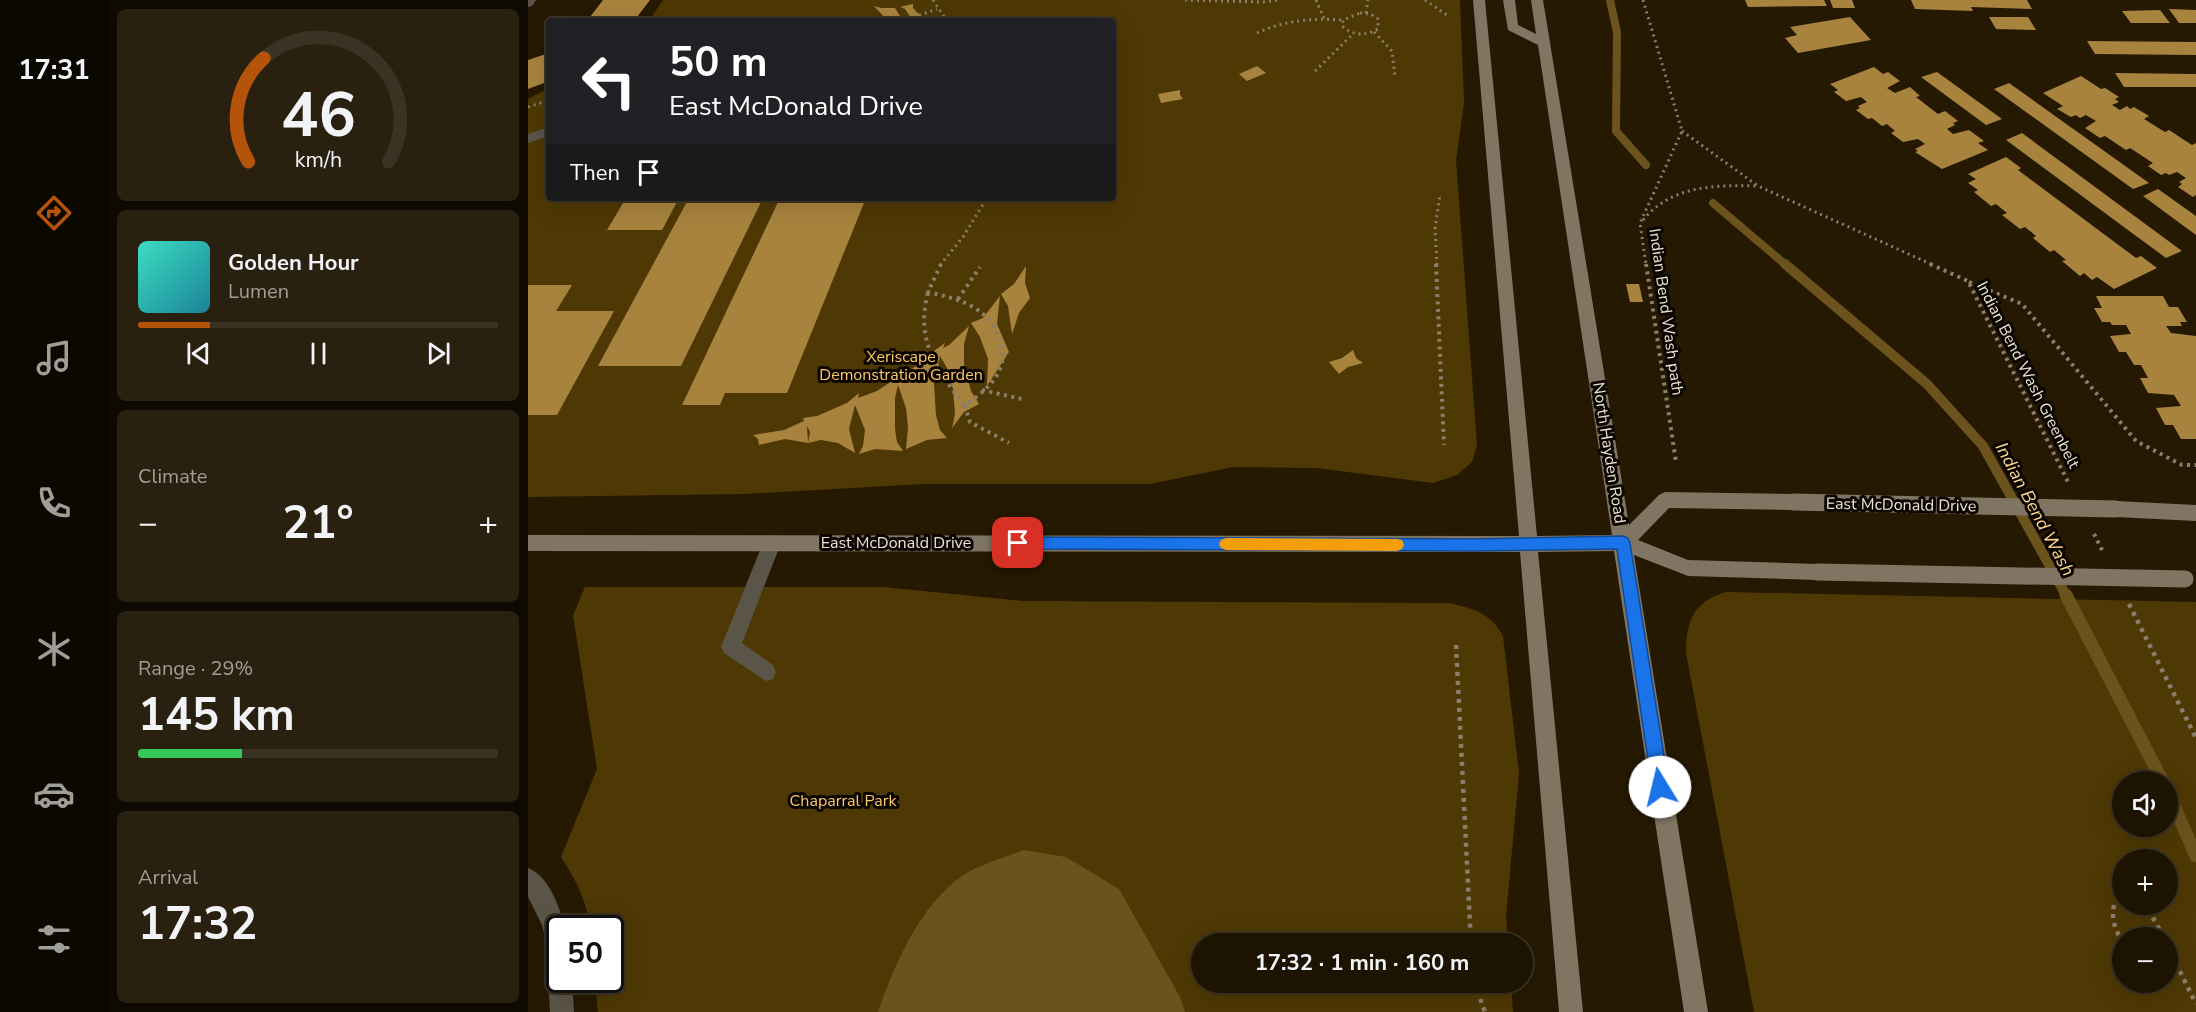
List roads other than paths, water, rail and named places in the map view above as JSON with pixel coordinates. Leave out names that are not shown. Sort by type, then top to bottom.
[{"type":"main road","points":[[1479,0],[1571,1012]]},
{"type":"main road","points":[[1509,0],[1512,27],[1544,43]]},
{"type":"main road","name":"North Hayden Road","points":[[1536,0],[1696,1012]]},
{"type":"main road","name":"East McDonald Drive","points":[[1623,543],[1665,500],[2155,510],[2196,513]]},
{"type":"main road","name":"East McDonald Drive","points":[[528,543],[1623,543],[1688,568],[2190,579]]},
{"type":"street","points":[[528,139],[546,132]]},
{"type":"street","points":[[766,672],[731,647],[772,543]]},
{"type":"street","points":[[528,879],[538,891],[549,915]]},
{"type":"street","points":[[561,993],[562,1012]]},
{"type":"waterway","name":"Indian Bend Wash","points":[[1610,0],[1617,32],[1616,131],[1646,165]]},
{"type":"waterway","name":"Indian Bend Wash","points":[[1713,203],[1786,265]]},
{"type":"waterway","name":"Indian Bend Wash","points":[[1785,264],[1927,384],[1983,446],[2067,597]]},
{"type":"waterway","name":"Indian Bend Wash","points":[[2066,595],[2157,771]]},
{"type":"waterway","name":"Indian Bend Wash","points":[[2178,815],[2196,856]]},
{"type":"park label","name":"Xeriscape Demonstration Garden","points":[[901,366]]},
{"type":"park label","name":"Chaparral Park","points":[[843,801]]}]
